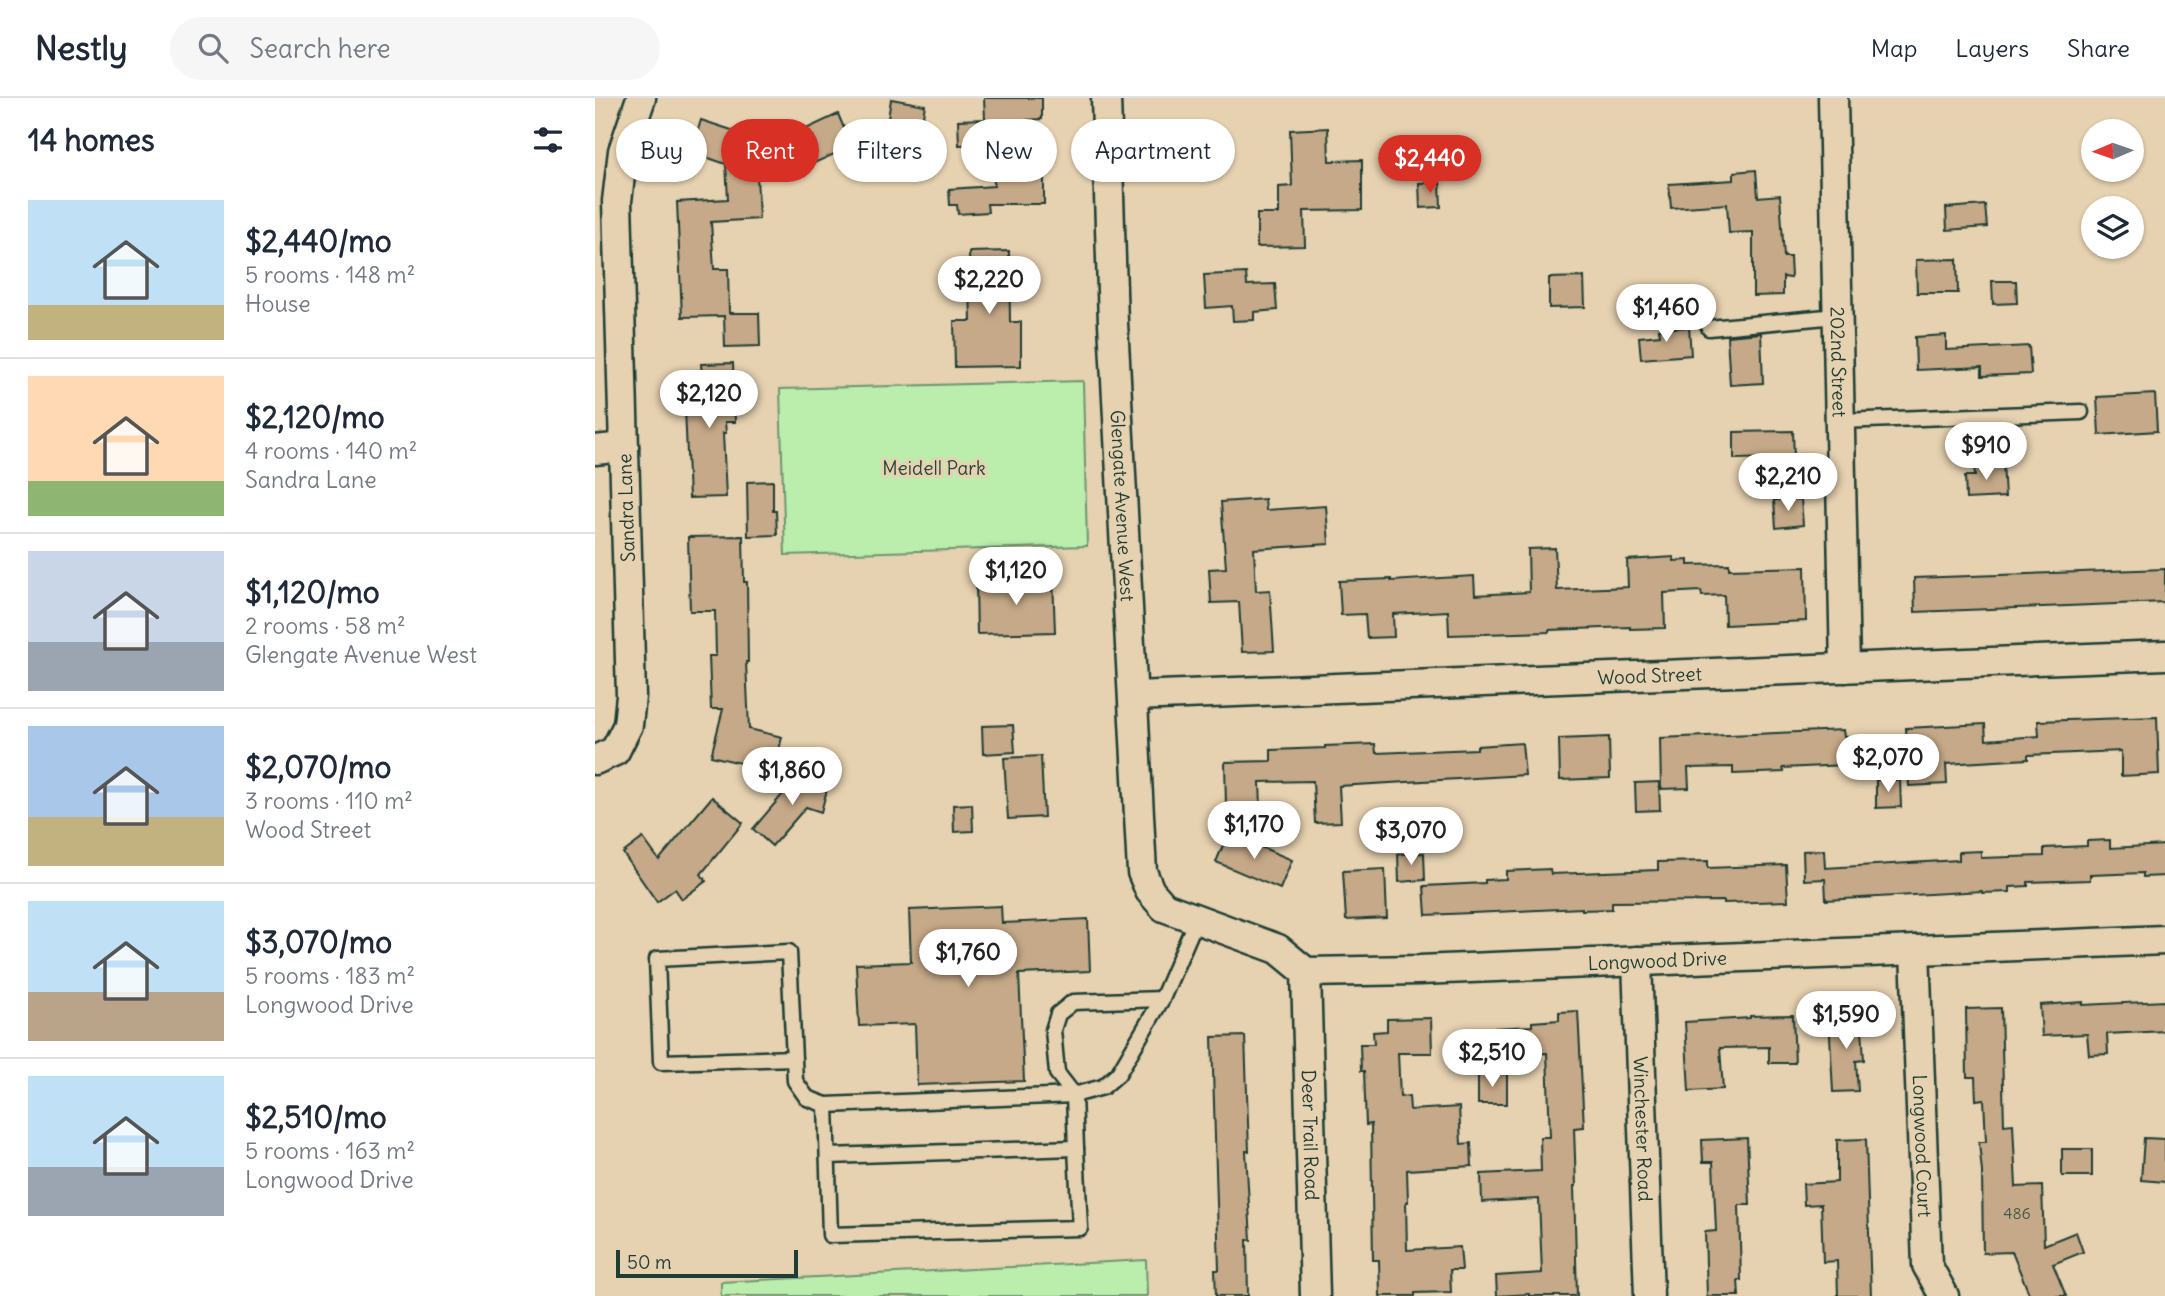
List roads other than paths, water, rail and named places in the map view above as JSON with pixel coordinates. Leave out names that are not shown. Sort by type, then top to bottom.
[{"type":"street","name":"Sandra Lane","points":[[605,755],[628,725],[631,696],[617,201],[623,151],[641,98]]},
{"type":"street","name":"Glengate Avenue West","points":[[1106,98],[1113,323],[1143,872],[1150,891],[1164,907],[1197,918]]},
{"type":"street","name":"202nd Street","points":[[1833,98],[1845,668]]},
{"type":"street","points":[[595,450],[624,447]]},
{"type":"street","name":"Wood Street","points":[[1134,696],[2165,655]]},
{"type":"street","points":[[1197,918],[1277,949],[1305,972]]},
{"type":"street","name":"Longwood Drive","points":[[1305,972],[1419,970],[2165,940]]},
{"type":"street","name":"Longwood Court","points":[[1915,950],[1927,1265],[1944,1296]]},
{"type":"street","name":"Winchester Road","points":[[1637,961],[1649,1296]]},
{"type":"street","name":"Deer Trail Road","points":[[1305,972],[1315,1296]]},
{"type":"lane","points":[[1709,328],[1837,316]]},
{"type":"lane","points":[[1840,421],[2081,412]]},
{"type":"lane","points":[[794,1058],[661,1062],[657,959],[789,953],[794,1058],[795,1081],[807,1098],[826,1105],[1074,1095],[1103,1087],[1118,1074],[1162,999],[1197,918]]},
{"type":"lane","points":[[826,1105],[830,1235],[1080,1228],[1074,1095],[1057,1073],[1053,1030],[1058,1014],[1073,1002],[1162,999]]},
{"type":"lane","points":[[828,1156],[1076,1148]]},
{"type":"park label","name":"Meidell Park","points":[[934,468]]}]
